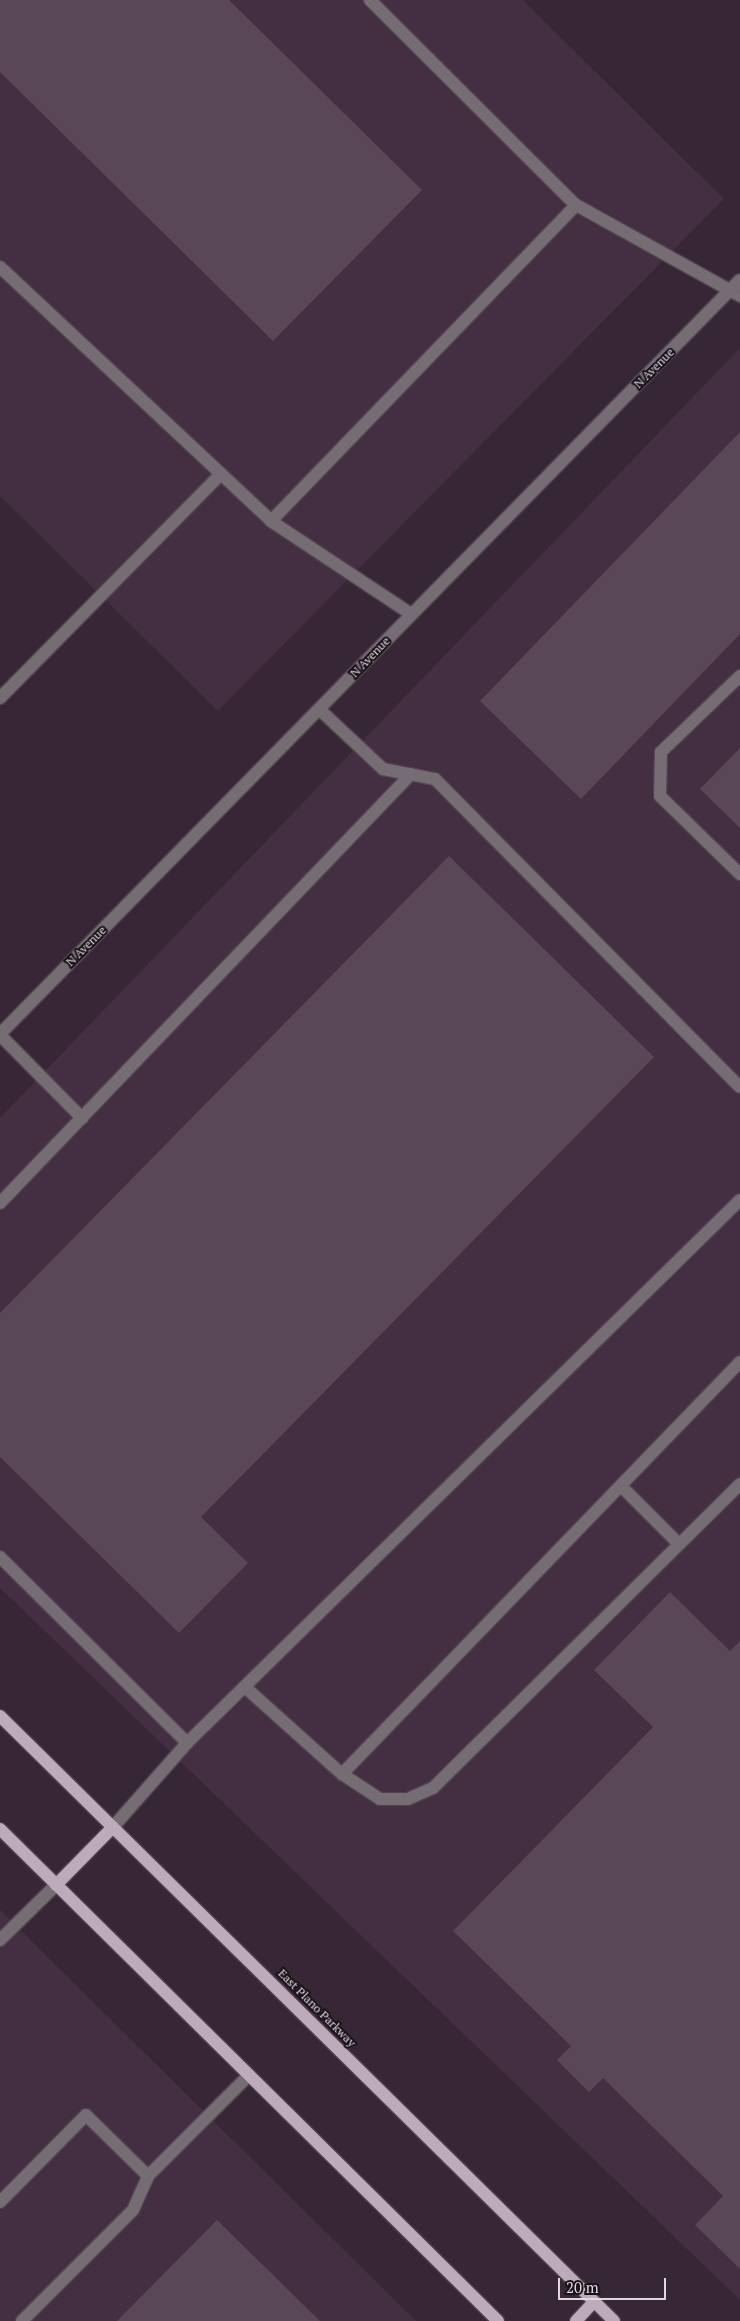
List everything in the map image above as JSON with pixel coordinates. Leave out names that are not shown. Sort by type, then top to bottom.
[{"type":"main road","name":"East Plano Parkway","points":[[0,1716],[614,2321]]},
{"type":"main road","points":[[56,1885],[114,1827]]},
{"type":"main road","points":[[0,1829],[498,2321]]},
{"type":"main road","points":[[576,2321],[594,2302]]},
{"type":"street","points":[[370,0],[576,205],[737,288]]},
{"type":"street","points":[[271,522],[576,205]]},
{"type":"street","points":[[0,266],[271,522],[411,614]]},
{"type":"street","name":"N Avenue","points":[[0,1034],[411,614],[737,288]]},
{"type":"street","points":[[0,698],[221,474]]},
{"type":"street","points":[[740,676],[661,752],[660,796],[740,874]]},
{"type":"street","points":[[319,709],[383,769],[435,779],[740,1087]]},
{"type":"street","points":[[0,1203],[412,774]]},
{"type":"street","points":[[0,1034],[82,1118]]},
{"type":"street","points":[[114,1827],[187,1743],[246,1688],[740,1200]]},
{"type":"street","points":[[342,1774],[740,1362]]},
{"type":"street","points":[[246,1688],[342,1774],[380,1799],[408,1798],[433,1788],[740,1484]]},
{"type":"street","points":[[621,1486],[679,1544]]},
{"type":"street","points":[[0,1557],[187,1743]]},
{"type":"street","points":[[0,1940],[56,1885]]},
{"type":"street","points":[[22,2321],[133,2210],[148,2176],[249,2075]]},
{"type":"street","points":[[0,2202],[86,2114],[148,2176]]},
{"type":"shaded area","points":[[0,0],[523,0],[724,199],[218,711],[0,496]]},
{"type":"shaded area","points":[[740,348],[740,2300],[0,1588],[0,1118]]},
{"type":"shaded area","points":[[0,1910],[416,2321],[0,2321]]},
{"type":"building","points":[[0,0],[229,0],[422,190],[273,341],[0,72]]},
{"type":"building","points":[[740,432],[740,634],[581,799],[480,701]]},
{"type":"building","points":[[740,748],[740,828],[700,789]]},
{"type":"building","points":[[449,856],[654,1057],[201,1517],[248,1563],[179,1633],[0,1457],[0,1313]]},
{"type":"building","points":[[670,1592],[730,1651],[740,1641],[740,2269],[695,2225],[723,2196],[603,2078],[589,2092],[557,2060],[571,2046],[453,1931],[653,1727],[594,1670]]},
{"type":"building","points":[[217,2220],[320,2321],[117,2321]]}]
